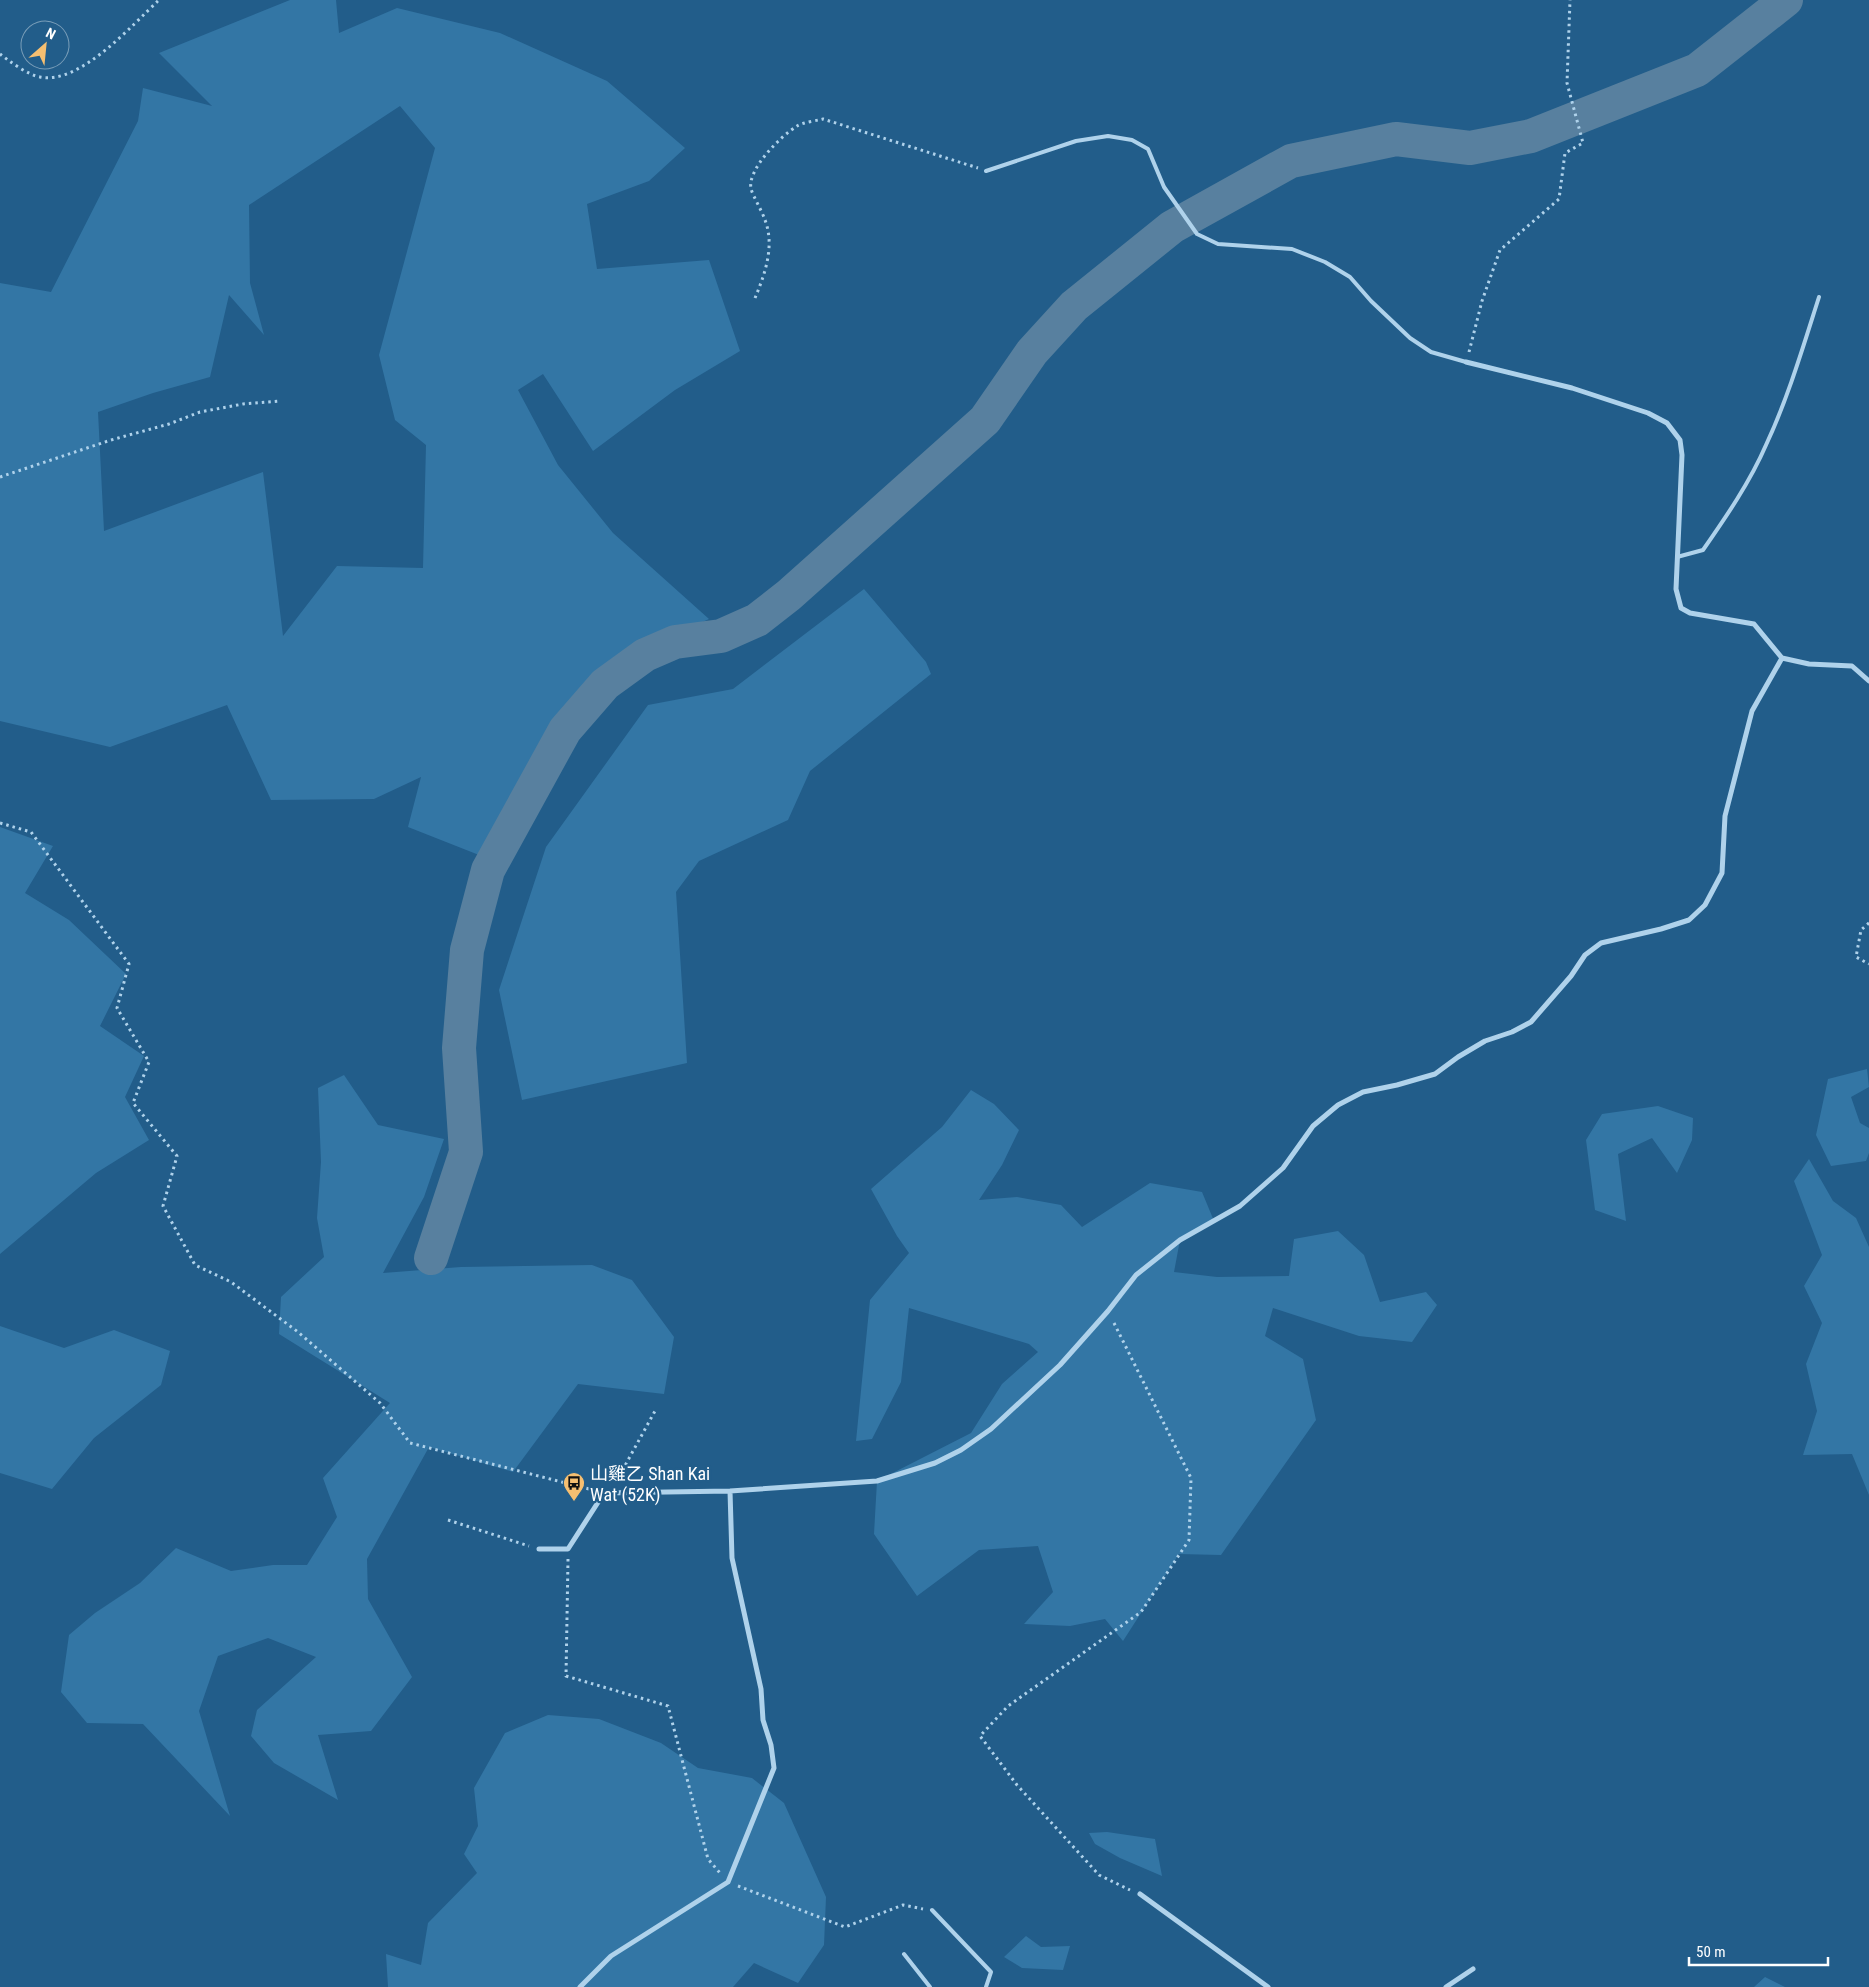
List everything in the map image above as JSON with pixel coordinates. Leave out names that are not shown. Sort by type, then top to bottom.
[{"type":"street","points":[[1466,362],[1572,388],[1648,413],[1667,423],[1680,440],[1682,455],[1676,589],[1681,608],[1690,613],[1754,624],[1782,658],[1809,664],[1852,666],[1869,681]]},
{"type":"street","points":[[539,1549],[568,1549],[604,1494],[730,1492],[876,1481],[935,1463],[961,1450],[991,1429],[1060,1365],[1108,1311],[1136,1275],[1180,1240],[1240,1206],[1283,1168],[1313,1126],[1338,1106],[1363,1092],[1397,1085],[1434,1074],[1486,1041],[1512,1032],[1531,1022],[1571,976],[1585,955],[1601,943],[1661,929],[1689,920],[1704,905],[1722,872],[1725,816],[1752,711],[1782,658]]},
{"type":"street","points":[[580,1987],[610,1956],[728,1882],[774,1768],[771,1745],[764,1720],[761,1689],[732,1558],[730,1492]]},
{"type":"street","points":[[1140,1894],[1268,1987]]},
{"type":"street","points":[[1446,1987],[1473,1969]]},
{"type":"lane","points":[[986,171],[1076,141],[1108,136],[1132,140],[1148,149],[1164,187],[1197,234],[1218,244],[1292,249],[1325,262],[1350,277],[1370,300],[1410,338],[1431,352],[1466,362]]},
{"type":"lane","points":[[1677,557],[1703,550],[1729,513],[1766,446],[1790,386],[1819,297]]},
{"type":"lane","points":[[932,1910],[992,1972],[986,1987]]},
{"type":"lane","points":[[904,1954],[930,1987]]},
{"type":"path","points":[[0,54],[39,77],[60,77],[91,62],[159,0]]},
{"type":"path","points":[[1466,362],[1482,301],[1500,250],[1559,199],[1565,152],[1583,143],[1567,83],[1570,0]]},
{"type":"path","points":[[755,298],[763,279],[770,248],[766,223],[751,188],[752,176],[757,166],[775,143],[798,125],[823,119],[986,171]]},
{"type":"path","points":[[0,477],[111,440],[169,424],[200,412],[243,404],[280,401]]},
{"type":"path","points":[[0,822],[31,832],[129,964],[117,1008],[149,1062],[134,1104],[177,1156],[163,1206],[195,1265],[231,1282],[298,1332],[380,1403],[410,1443],[604,1494],[620,1479],[655,1411]]},
{"type":"path","points":[[1869,923],[1861,930],[1856,957],[1869,964]]},
{"type":"path","points":[[1108,1311],[1191,1478],[1189,1540],[1141,1612],[1008,1706],[980,1736],[1017,1785],[1100,1875],[1140,1894]]},
{"type":"path","points":[[448,1520],[539,1549]]},
{"type":"path","points":[[568,1549],[566,1676],[668,1706],[708,1859],[728,1882],[845,1927],[903,1905],[932,1910]]},
{"type":"shaded area","points":[[290,0],[336,0],[339,33],[397,8],[500,33],[607,81],[685,148],[649,181],[587,204],[597,269],[709,260],[740,351],[675,390],[593,451],[543,374],[518,390],[558,465],[613,533],[709,619],[609,665],[479,855],[408,827],[421,777],[374,799],[271,800],[227,705],[110,747],[0,721],[0,283],[51,292],[138,121],[143,88],[212,106],[159,53]],"holes":[[[400,106],[435,148],[379,355],[395,420],[426,445],[423,568],[337,566],[283,636],[263,472],[104,531],[98,412],[153,393],[210,377],[229,295],[264,335],[250,283],[249,205]]]},
{"type":"shaded area","points":[[864,589],[926,662],[931,674],[810,771],[788,820],[699,861],[676,892],[687,1063],[522,1100],[499,990],[546,847],[648,705],[733,689]]},
{"type":"shaded area","points":[[0,827],[53,846],[25,893],[69,920],[126,974],[100,1026],[144,1056],[125,1097],[149,1140],[96,1173],[0,1254]]},
{"type":"shaded area","points":[[1867,1069],[1869,1087],[1851,1097],[1860,1123],[1869,1128],[1869,1153],[1866,1161],[1831,1166],[1816,1135],[1828,1079]]},
{"type":"shaded area","points":[[344,1075],[378,1125],[444,1139],[424,1197],[383,1273],[461,1267],[592,1265],[632,1280],[674,1337],[664,1394],[578,1384],[513,1472],[429,1447],[367,1559],[368,1599],[412,1677],[371,1731],[318,1735],[338,1800],[274,1763],[251,1736],[257,1710],[316,1657],[268,1638],[218,1656],[199,1711],[230,1816],[143,1724],[87,1723],[61,1692],[69,1635],[95,1613],[140,1583],[176,1548],[231,1571],[273,1565],[307,1565],[337,1517],[323,1478],[390,1403],[279,1334],[281,1297],[324,1257],[317,1218],[321,1162],[318,1088]]},
{"type":"shaded area","points":[[971,1090],[994,1104],[1019,1130],[1002,1165],[979,1200],[1017,1197],[1061,1205],[1082,1227],[1150,1183],[1202,1192],[1214,1221],[1180,1240],[1174,1272],[1217,1277],[1289,1276],[1294,1239],[1338,1231],[1364,1255],[1380,1302],[1426,1292],[1437,1305],[1412,1342],[1359,1336],[1273,1308],[1265,1336],[1303,1359],[1316,1420],[1221,1555],[1179,1554],[1123,1641],[1105,1619],[1070,1626],[1024,1624],[1053,1592],[1038,1546],[979,1550],[917,1596],[874,1534],[877,1481],[971,1433],[1002,1384],[1038,1352],[1029,1344],[909,1308],[901,1382],[872,1439],[856,1441],[870,1300],[909,1253],[897,1236],[871,1189],[942,1127]]},
{"type":"shaded area","points":[[1658,1106],[1693,1118],[1692,1140],[1677,1173],[1652,1138],[1618,1154],[1626,1221],[1595,1210],[1586,1140],[1602,1114]]},
{"type":"shaded area","points":[[1809,1159],[1833,1201],[1856,1218],[1869,1247],[1869,1495],[1852,1454],[1803,1455],[1817,1411],[1806,1364],[1822,1323],[1804,1286],[1822,1255],[1794,1181]]},
{"type":"shaded area","points":[[0,1326],[64,1348],[114,1330],[170,1351],[161,1385],[94,1438],[52,1489],[0,1473]]},
{"type":"shaded area","points":[[548,1715],[599,1719],[661,1743],[698,1768],[752,1778],[784,1803],[826,1897],[824,1945],[798,1983],[754,1963],[733,1987],[388,1987],[386,1954],[421,1965],[428,1923],[477,1873],[464,1854],[478,1826],[474,1788],[505,1733]]},
{"type":"shaded area","points":[[1107,1832],[1155,1839],[1162,1876],[1120,1858],[1095,1844],[1089,1833]]},
{"type":"shaded area","points":[[1026,1936],[1041,1947],[1070,1946],[1063,1970],[1022,1968],[1004,1957]]},
{"type":"shaded area","points":[[1765,1977],[1785,1987],[1754,1987]]},
{"type":"waterway","points":[[431,1258],[466,1152],[459,1048],[467,950],[488,870],[565,730],[605,684],[645,655],[675,642],[721,636],[757,620],[789,595],[985,420],[1032,352],[1074,306],[1172,227],[1291,161],[1396,139],[1470,148],[1531,136],[1697,70],[1786,0]]},
{"type":"place","name":"山雞乙 Shan Kai Wat (52K)","points":[[574,1502]]}]
